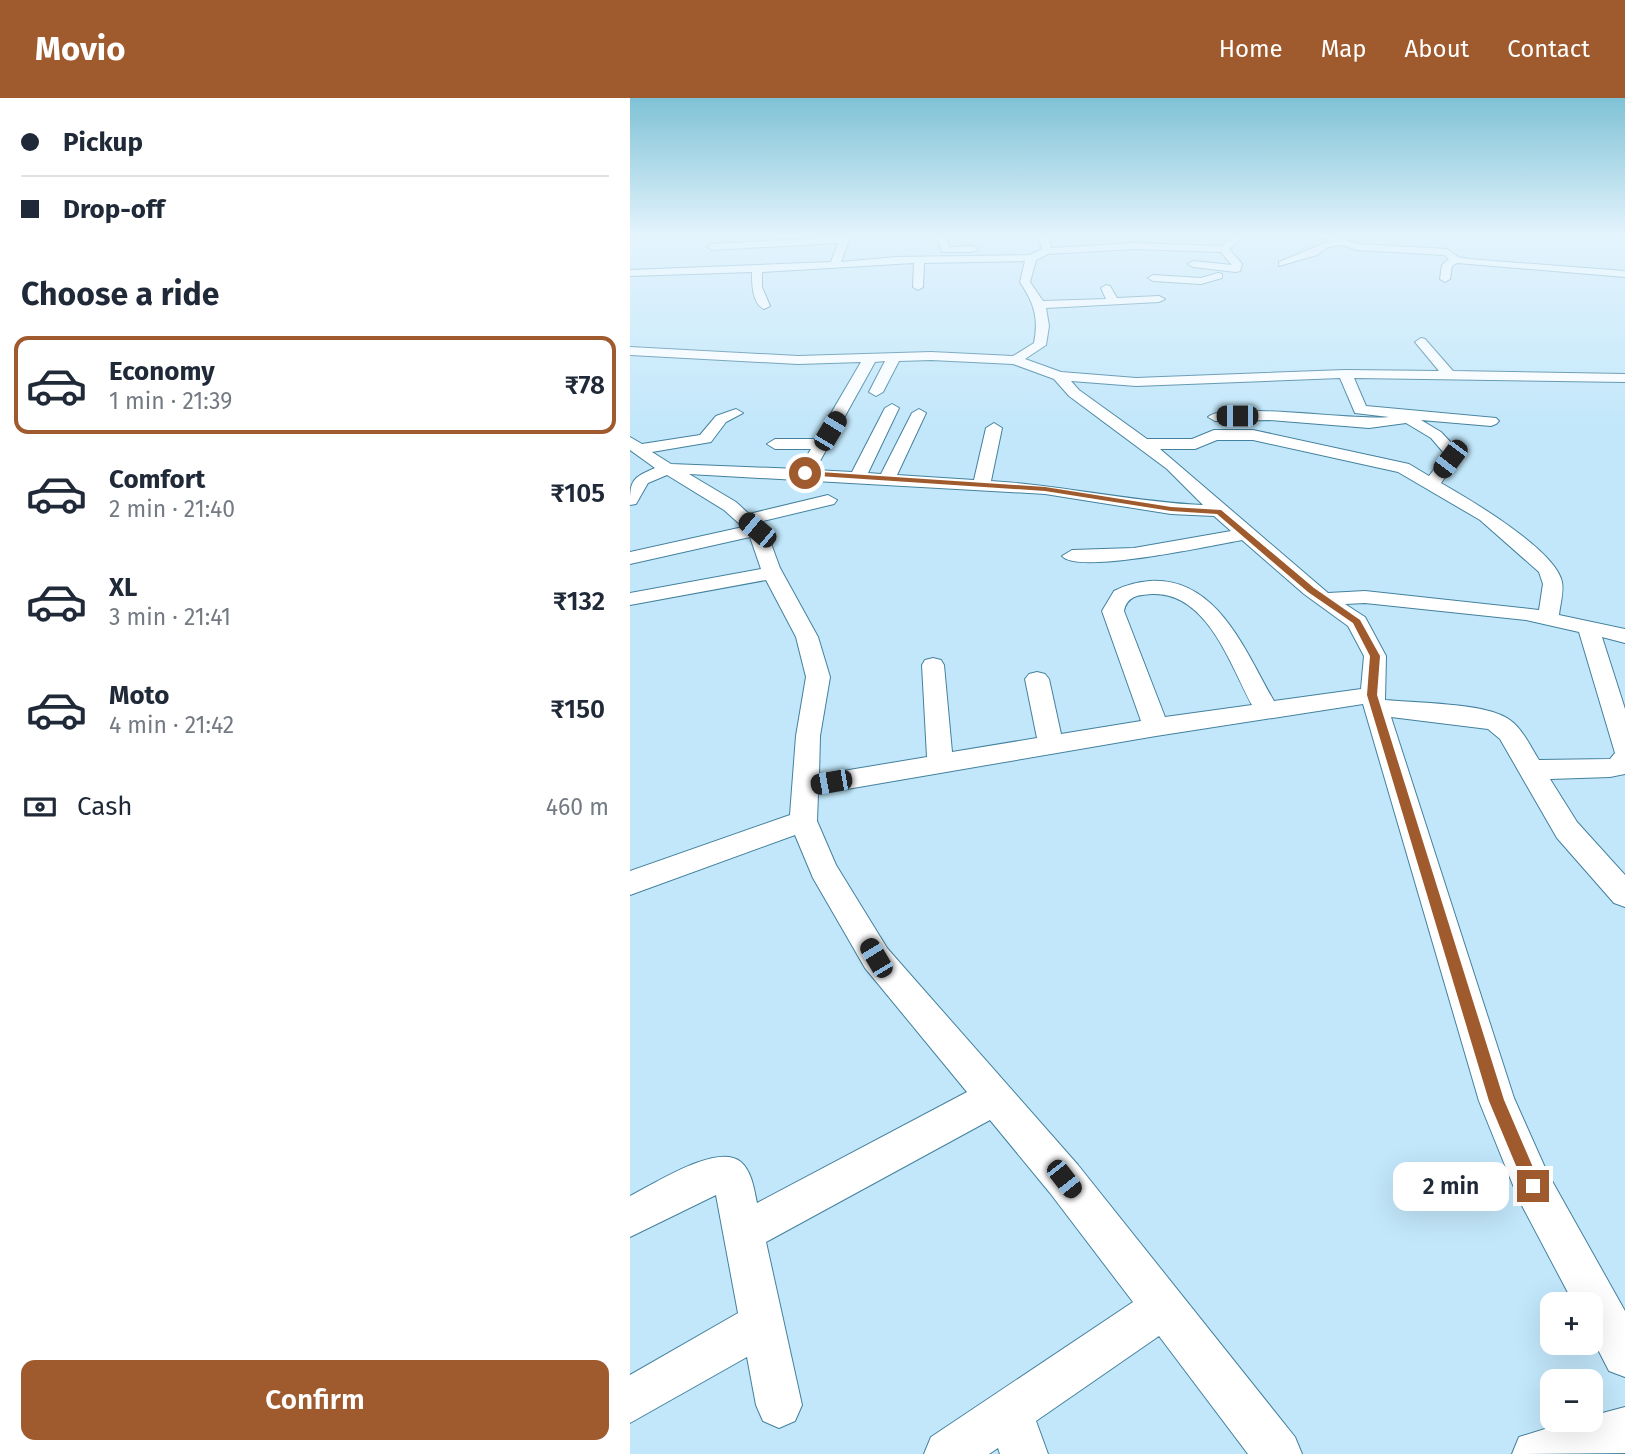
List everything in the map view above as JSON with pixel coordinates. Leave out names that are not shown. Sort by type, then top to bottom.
[{"type":"street","points":[[761,298],[764,306]]},
{"type":"street","points":[[1015,360],[1040,345],[1045,321],[1036,298]]},
{"type":"street","points":[[1074,298],[1078,308]]},
{"type":"street","points":[[1111,298],[1113,302]]},
{"type":"street","points":[[1040,305],[1078,308],[1113,302],[1153,300],[1151,298]]},
{"type":"street","points":[[1421,342],[1449,375]]},
{"type":"street","points":[[630,351],[798,360],[894,357],[1015,360],[1059,376],[1136,382],[1281,416],[1350,423],[1412,417],[1451,450],[1450,459],[1432,484]]},
{"type":"street","points":[[876,391],[894,357]]},
{"type":"street","points":[[805,473],[870,358]]},
{"type":"street","points":[[1211,399],[1345,374],[1412,381],[1449,375],[1625,378]]},
{"type":"street","points":[[1345,374],[1360,410],[1412,417],[1491,421]]},
{"type":"street","points":[[1059,376],[1074,393],[1173,466],[1219,511],[1311,590],[1357,622],[1375,656],[1373,701],[1497,1101],[1533,1186],[1625,1355]]},
{"type":"street","points":[[1211,399],[1224,435]]},
{"type":"street","points":[[858,477],[892,408]]},
{"type":"street","points":[[635,446],[705,439],[721,419],[736,413]]},
{"type":"street","points":[[887,478],[919,413]]},
{"type":"street","points":[[982,484],[994,428]]},
{"type":"street","points":[[1142,444],[1199,443],[1210,436],[1224,435],[1262,436],[1392,464],[1486,516],[1548,570],[1553,584],[1548,618]]},
{"type":"street","points":[[775,444],[822,444]]},
{"type":"street","points":[[635,446],[667,469],[730,506],[751,525],[807,637],[818,677],[808,736],[803,821],[823,870],[876,958],[1064,1179],[1278,1454]]},
{"type":"street","points":[[630,500],[642,480],[667,469],[805,473],[982,484],[1045,489],[1171,509],[1219,511]]},
{"type":"street","points":[[630,558],[751,525],[828,499]]},
{"type":"street","points":[[1072,556],[1134,554],[1245,534]]},
{"type":"street","points":[[630,599],[773,573]]},
{"type":"street","points":[[1156,727],[1113,611],[1114,602],[1119,595],[1134,590],[1173,589],[1189,595],[1209,612],[1268,711]]},
{"type":"street","points":[[1327,600],[1365,597],[1548,618],[1625,636]]},
{"type":"street","points":[[1588,627],[1625,748]]},
{"type":"street","points":[[933,665],[940,764]]},
{"type":"street","points":[[1037,679],[1051,744]]},
{"type":"street","points":[[804,787],[1156,727],[1268,711],[1373,701],[1481,718],[1497,723],[1509,733],[1567,830],[1625,894]]},
{"type":"street","points":[[1531,769],[1609,768],[1619,766],[1625,759]]},
{"type":"street","points":[[630,884],[803,821]]},
{"type":"street","points":[[743,1232],[995,1097]]},
{"type":"street","points":[[630,1217],[712,1176],[725,1174],[733,1183],[779,1405]]},
{"type":"street","points":[[948,1454],[1017,1433],[1164,1307]]},
{"type":"street","points":[[630,1399],[762,1324]]},
{"type":"street","points":[[1536,1454],[1625,1430]]},
{"type":"route","points":[[805,473],[1045,489],[1171,509],[1219,511],[1311,590],[1357,622],[1375,656],[1372,695],[1445,940],[1497,1101],[1533,1186]]}]
